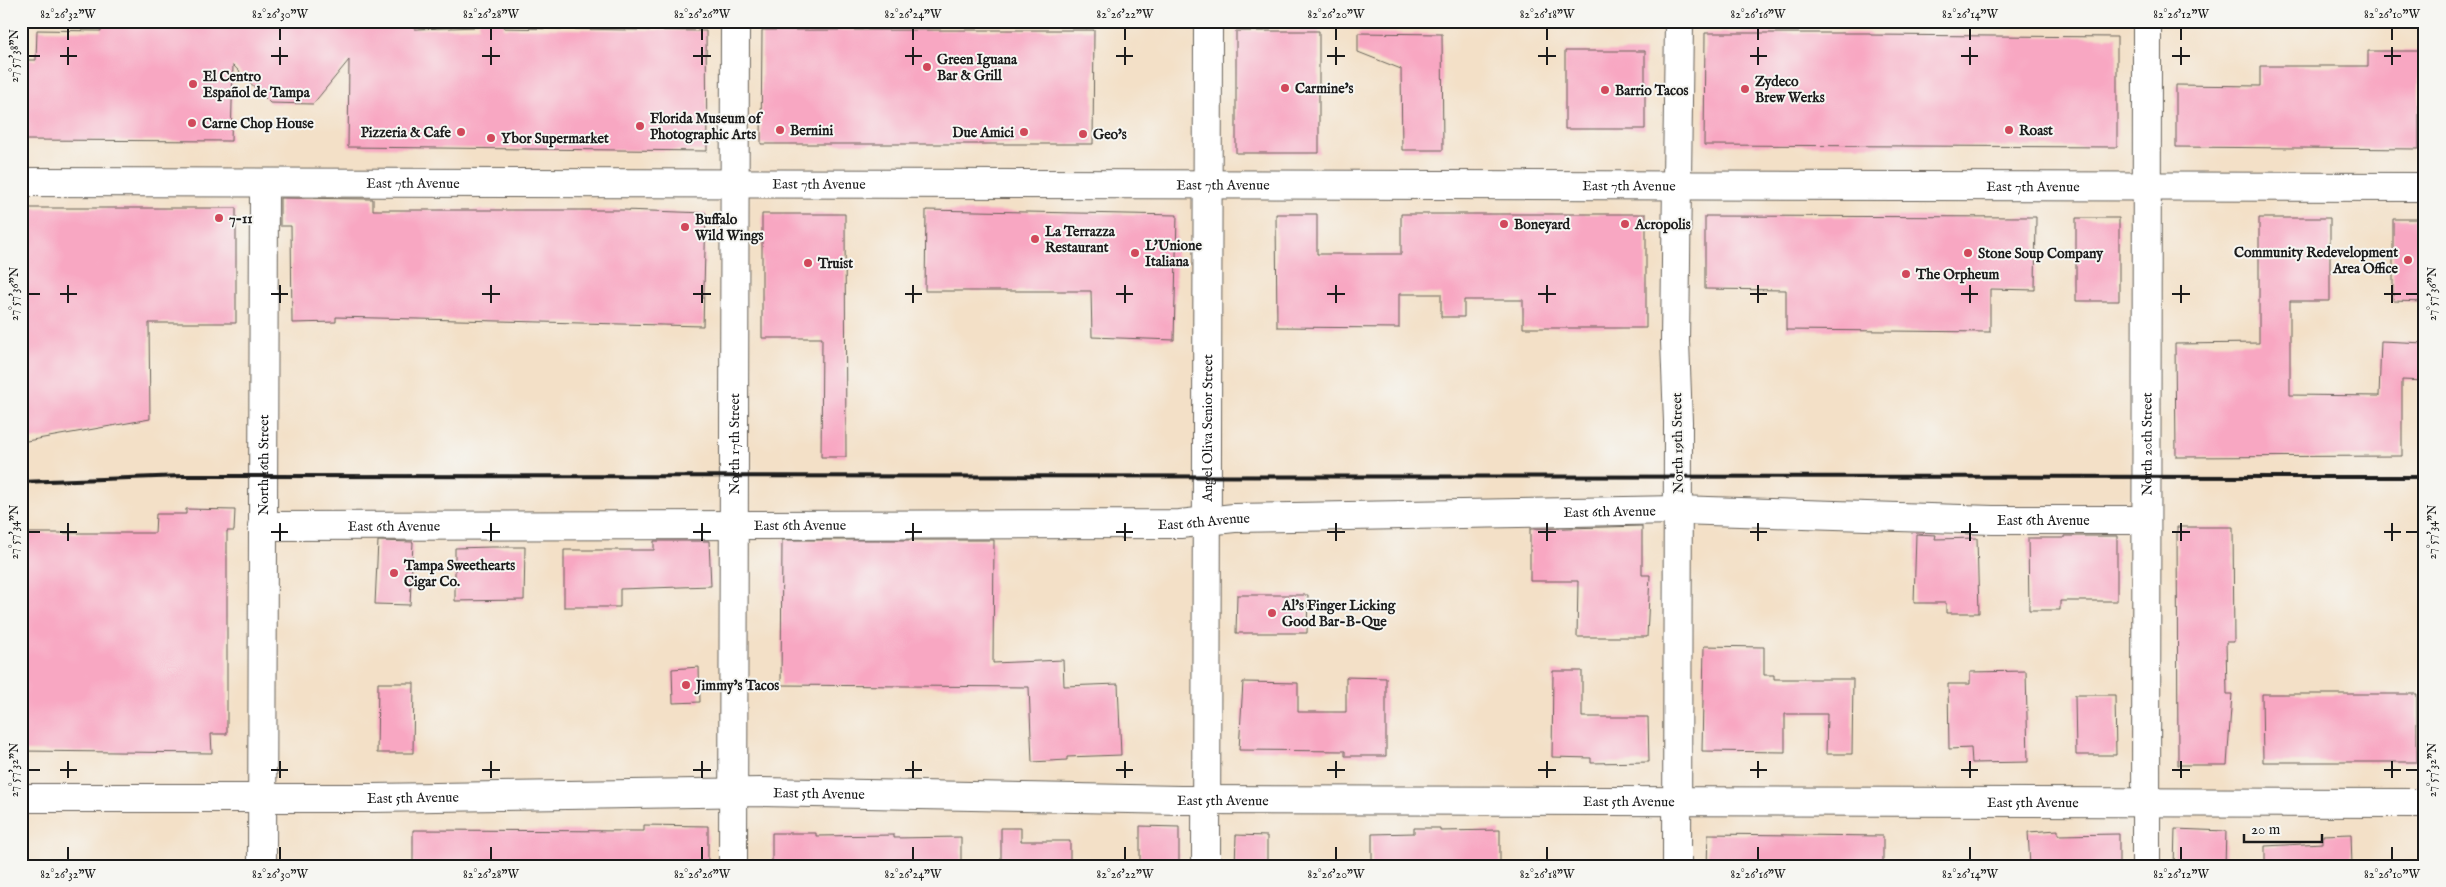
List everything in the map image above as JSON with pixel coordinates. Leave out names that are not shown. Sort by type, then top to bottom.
[{"type":"street","name":"North 17th Street","points":[[733,866],[735,21]]},
{"type":"street","name":"Angel Oliva Senior Street","points":[[1206,866],[1208,21]]},
{"type":"street","name":"North 19th Street","points":[[1677,866],[1678,422],[1675,341],[1679,21]]},
{"type":"street","name":"North 20th Street","points":[[2146,866],[2148,21]]},
{"type":"street","name":"East 7th Avenue","points":[[21,182],[2425,187]]},
{"type":"street","name":"North 16th Street","points":[[262,866],[264,182]]},
{"type":"street","name":"East 6th Avenue","points":[[262,526],[1180,524],[1234,518],[1678,510],[1993,520],[2146,520]]},
{"type":"street","name":"East 5th Avenue","points":[[21,798],[262,798],[734,792],[1206,800],[2425,803]]},
{"type":"building","points":[[101,21],[414,21],[415,29],[479,27],[479,21],[504,21],[504,28],[706,31],[707,151],[348,147],[349,60],[313,104],[270,103],[233,65],[231,141],[21,140],[21,60],[36,60],[37,30],[101,31]]},
{"type":"building","points":[[762,30],[1094,30],[1093,144],[761,144]]},
{"type":"building","points":[[1236,31],[1319,31],[1319,153],[1236,153]]},
{"type":"building","points":[[1358,33],[1442,34],[1443,150],[1402,150],[1401,69],[1358,52]]},
{"type":"building","points":[[1705,33],[1870,33],[1871,35],[2117,37],[2117,147],[1704,145]]},
{"type":"building","name":"Barrio Tacos","points":[[1565,51],[1645,51],[1645,129],[1565,129]]},
{"type":"building","points":[[2368,51],[2419,51],[2419,149],[2176,147],[2176,85],[2260,86],[2260,66],[2368,66]]},
{"type":"building","points":[[280,198],[373,199],[373,210],[624,210],[706,213],[703,326],[336,317],[336,322],[292,323],[291,226],[280,226]]},
{"type":"building","points":[[21,208],[236,208],[236,323],[149,323],[150,419],[21,442]]},
{"type":"building","points":[[926,210],[1177,215],[1174,340],[1092,337],[1091,291],[925,291]]},
{"type":"building","points":[[762,214],[845,214],[846,457],[821,457],[822,338],[762,338]]},
{"type":"building","points":[[1276,214],[1317,214],[1317,254],[1401,254],[1401,214],[1646,214],[1646,328],[1523,328],[1523,300],[1464,300],[1464,317],[1441,317],[1441,294],[1399,294],[1399,328],[1277,327]]},
{"type":"building","points":[[1705,216],[2036,217],[2035,290],[1990,289],[1990,332],[1786,330],[1786,290],[1705,289]]},
{"type":"building","points":[[2076,218],[2119,218],[2119,301],[2076,301]]},
{"type":"building","points":[[2259,218],[2330,218],[2330,301],[2290,301],[2290,395],[2379,396],[2381,341],[2425,343],[2425,381],[2402,380],[2402,456],[2176,457],[2175,344],[2259,343]]},
{"type":"building","name":"Community Redevelopment Area Office","points":[[2393,219],[2425,219],[2425,302],[2393,301]]},
{"type":"building","points":[[186,509],[235,510],[234,531],[227,531],[227,734],[211,734],[212,753],[21,751],[21,533],[155,533],[156,514],[186,514]]},
{"type":"building","points":[[1642,526],[1642,575],[1650,575],[1647,637],[1577,637],[1578,581],[1530,581],[1530,529]]},
{"type":"building","points":[[2177,527],[2233,527],[2234,642],[2226,642],[2227,694],[2232,694],[2227,765],[2178,765]]},
{"type":"building","points":[[1916,534],[1936,535],[1935,539],[1977,538],[1979,613],[1946,613],[1946,603],[1914,603]]},
{"type":"building","points":[[2064,536],[2117,536],[2117,601],[2060,601],[2060,610],[2029,610],[2028,538],[2064,538]]},
{"type":"building","points":[[782,540],[994,540],[993,663],[1063,660],[1064,686],[1118,684],[1121,755],[1067,757],[1067,760],[1032,762],[1029,687],[781,685]]},
{"type":"building","name":"Tampa Sweethearts Cigar Co.","points":[[378,541],[413,542],[410,605],[375,604]]},
{"type":"building","points":[[654,541],[709,541],[711,586],[620,589],[620,607],[564,607],[564,550],[654,550]]},
{"type":"building","points":[[525,547],[524,600],[455,601],[455,548]]},
{"type":"building","points":[[1237,595],[1308,595],[1307,633],[1236,633]]},
{"type":"building","points":[[1704,646],[1764,647],[1764,675],[1774,675],[1774,679],[1853,679],[1852,754],[1826,754],[1827,714],[1785,714],[1785,752],[1702,751]]},
{"type":"building","name":"Jimmy's Tacos","points":[[699,667],[700,702],[673,703],[672,669]]},
{"type":"building","points":[[1553,671],[1582,671],[1582,717],[1648,717],[1649,762],[1591,763],[1591,758],[1552,757]]},
{"type":"building","points":[[2026,671],[2028,762],[1972,763],[1971,748],[1949,749],[1948,684],[1970,684],[1970,672]]},
{"type":"building","points":[[1346,677],[1386,678],[1386,756],[1345,756],[1345,751],[1239,750],[1243,682],[1298,683],[1298,712],[1346,712]]},
{"type":"building","points":[[378,683],[414,683],[413,753],[377,753]]},
{"type":"building","points":[[2262,694],[2417,694],[2417,762],[2263,762]]},
{"type":"building","points":[[2075,695],[2115,695],[2116,755],[2076,755]]},
{"type":"building","points":[[644,825],[708,826],[708,866],[413,866],[413,830],[644,831]]},
{"type":"building","points":[[1140,826],[1179,827],[1179,866],[1140,866]]},
{"type":"building","points":[[1001,828],[1021,828],[1021,841],[1070,841],[1070,866],[1001,866]]},
{"type":"building","points":[[1414,828],[1440,828],[1440,831],[1500,830],[1500,866],[1372,866],[1372,834],[1414,833]]},
{"type":"building","points":[[2175,829],[2226,831],[2225,866],[2174,866]]},
{"type":"building","points":[[2058,830],[2058,835],[2119,834],[2119,866],[2030,866],[2028,832]]},
{"type":"building","points":[[772,833],[816,833],[816,836],[894,835],[894,838],[961,837],[961,866],[772,866]]},
{"type":"building","points":[[1708,834],[1883,836],[1883,866],[1707,866]]},
{"type":"building","points":[[2351,834],[2352,866],[2265,866],[2265,846],[2323,843],[2323,835]]},
{"type":"building","points":[[1236,835],[1267,836],[1267,866],[1235,866]]},
{"type":"railway","points":[[21,482],[183,476],[2425,477]]},
{"type":"place","name":"Green Iguana Bar & Grill","points":[[927,67]]},
{"type":"place","name":"El Centro Español de Tampa","points":[[193,84]]},
{"type":"place","name":"Carmine's","points":[[1285,88]]},
{"type":"place","name":"Zydeco Brew Werks","points":[[1745,89]]},
{"type":"place","name":"Barrio Tacos","points":[[1605,90]]},
{"type":"place","name":"Carne Chop House","points":[[192,123]]},
{"type":"place","name":"Florida Museum of Photographic Arts","points":[[640,126]]},
{"type":"place","name":"Bernini","points":[[780,130]]},
{"type":"place","name":"Roast","points":[[2009,130]]},
{"type":"place","name":"Pizzeria & Cafe","points":[[461,132]]},
{"type":"place","name":"Due Amici","points":[[1024,132]]},
{"type":"place","name":"Geo's","points":[[1083,134]]},
{"type":"place","name":"Ybor Supermarket","points":[[491,138]]},
{"type":"place","name":"7-11","points":[[219,218]]},
{"type":"place","name":"Boneyard","points":[[1504,224]]},
{"type":"place","name":"Acropolis","points":[[1625,224]]},
{"type":"place","name":"Buffalo Wild Wings","points":[[685,227]]},
{"type":"place","name":"La Terrazza Restaurant","points":[[1035,239]]},
{"type":"place","name":"L'Unione Italiana","points":[[1135,253]]},
{"type":"place","name":"Stone Soup Company","points":[[1968,253]]},
{"type":"place","name":"Community Redevelopment Area Office","points":[[2408,260]]},
{"type":"place","name":"Truist","points":[[808,263]]},
{"type":"place","name":"The Orpheum","points":[[1906,274]]},
{"type":"place","name":"Tampa Sweethearts Cigar Co.","points":[[394,573]]},
{"type":"place","name":"Al's Finger Licking Good Bar-B-Que","points":[[1272,613]]},
{"type":"place","name":"Jimmy's Tacos","points":[[686,685]]}]
